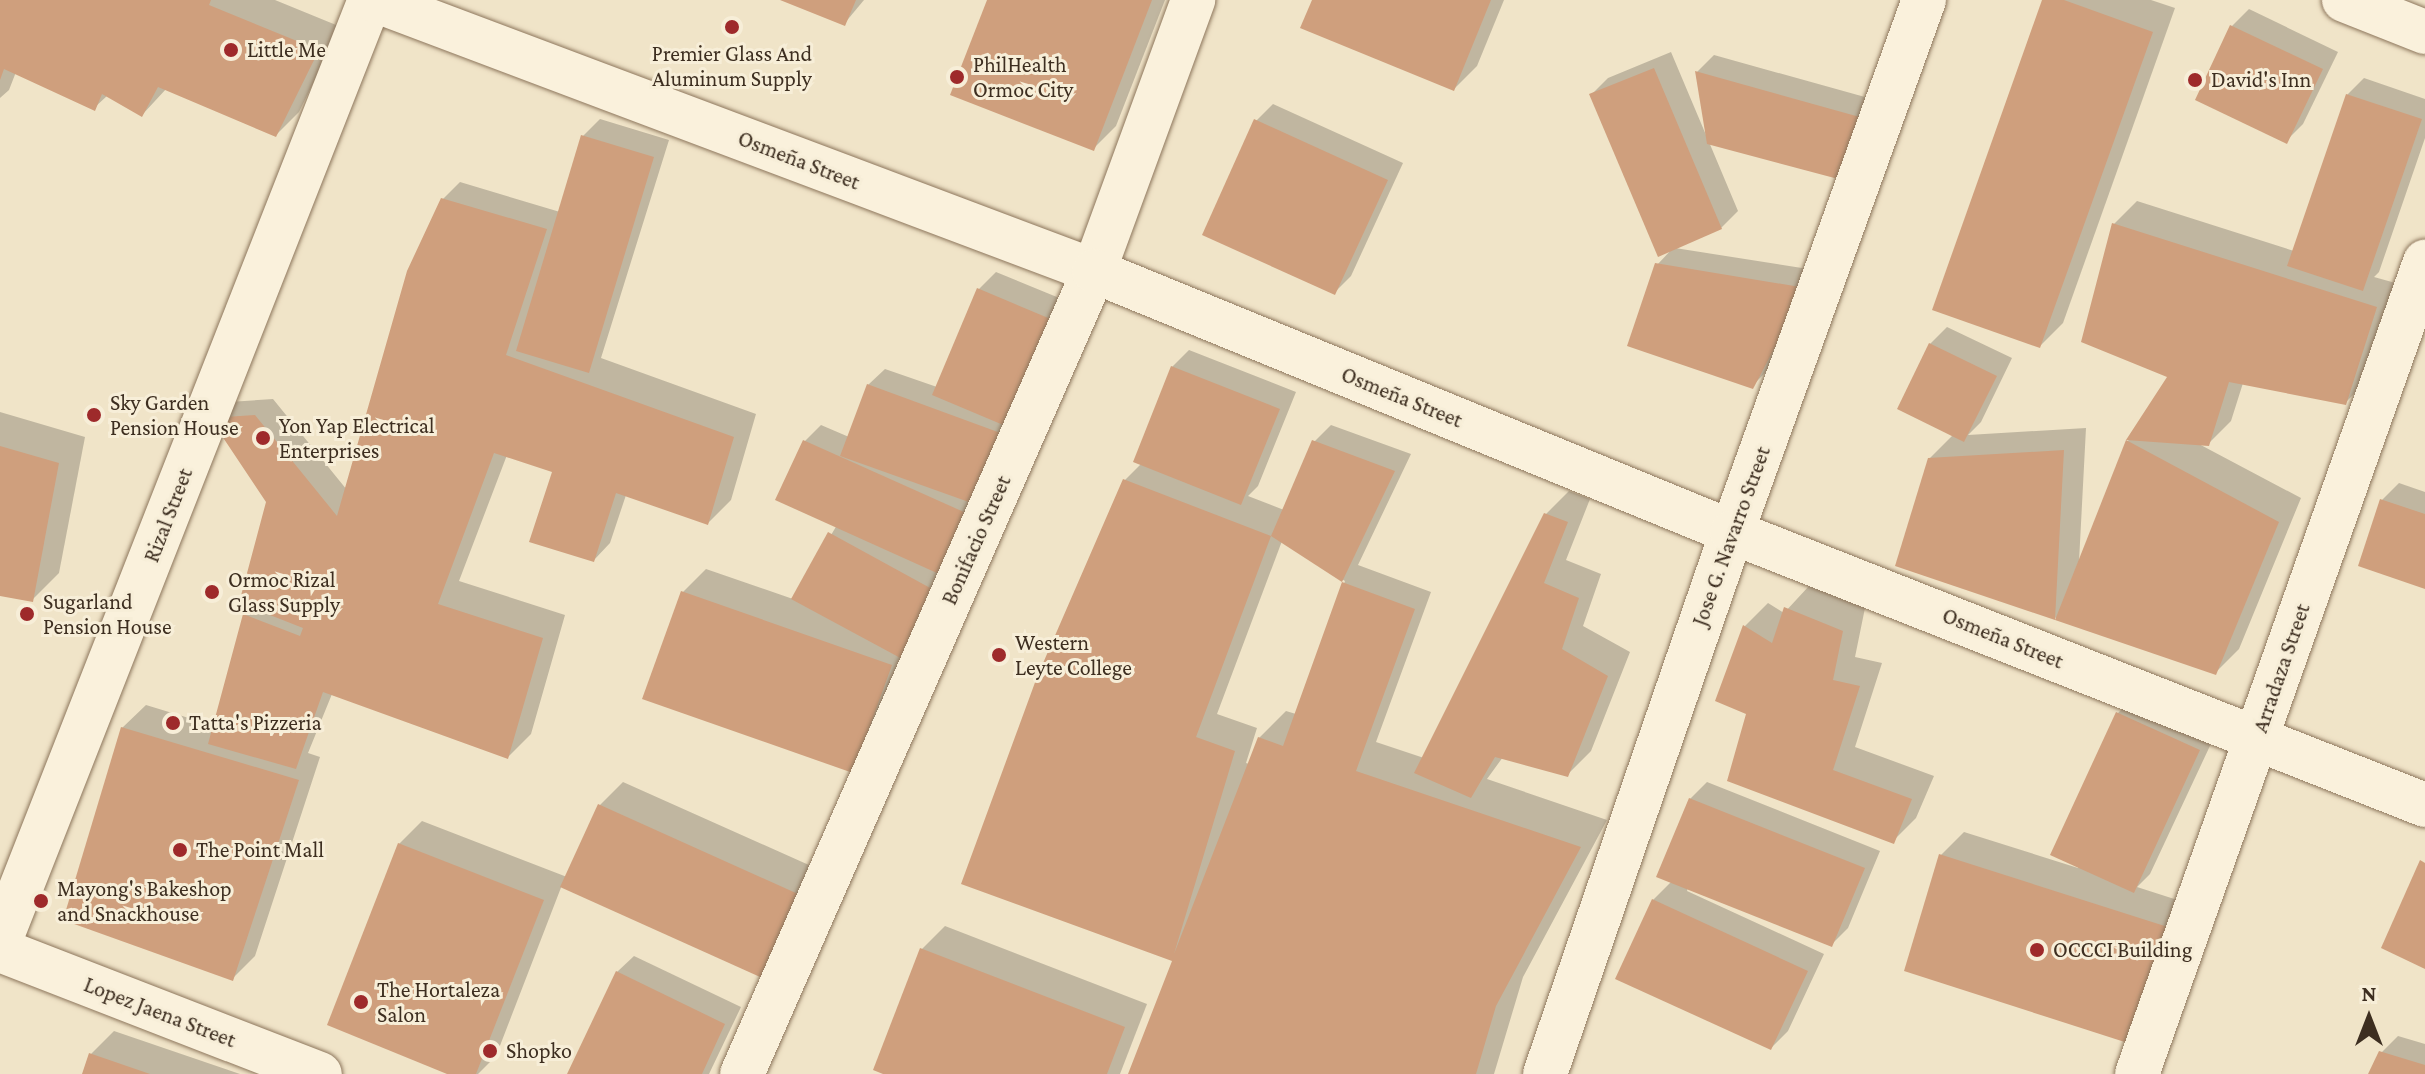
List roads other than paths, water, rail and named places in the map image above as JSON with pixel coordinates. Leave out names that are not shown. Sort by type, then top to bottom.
[{"type":"street","name":"Osmeña Street","points":[[372,0],[1094,271],[1732,532],[2425,805]]},
{"type":"street","name":"Rizal Street","points":[[0,941],[372,0]]},
{"type":"street","name":"Bonifacio Street","points":[[742,1074],[1094,271],[1193,0]]},
{"type":"street","name":"Jose G. Navarro Street","points":[[1545,1074],[1732,532],[1924,0]]},
{"type":"street","points":[[2344,0],[2425,32]]},
{"type":"street","name":"Arradaza Street","points":[[2137,1074],[2425,262]]},
{"type":"street","name":"Lopez Jaena Street","points":[[0,950],[320,1074]]},
{"type":"place","name":"Premier Glass And Aluminum Supply","points":[[732,27]]},
{"type":"place","name":"Little Me","points":[[231,50]]},
{"type":"place","name":"PhilHealth Ormoc City","points":[[957,77]]},
{"type":"place","name":"David's Inn","points":[[2195,80]]},
{"type":"place","name":"Sky Garden Pension House","points":[[94,415]]},
{"type":"place","name":"Yon Yap Electrical Enterprises","points":[[263,438]]},
{"type":"place","name":"Ormoc Rizal Glass Supply","points":[[212,592]]},
{"type":"place","name":"Sugarland Pension House","points":[[27,614]]},
{"type":"place","name":"Western Leyte College","points":[[999,655]]},
{"type":"place","name":"Tatta's Pizzeria","points":[[173,723]]},
{"type":"place","name":"The Point Mall","points":[[180,850]]},
{"type":"place","name":"Mayong's Bakeshop and Snackhouse","points":[[41,901]]},
{"type":"place","name":"OCCCI Building","points":[[2037,950]]},
{"type":"place","name":"The Hortaleza Salon","points":[[361,1002]]},
{"type":"place","name":"Shopko","points":[[490,1051]]}]
